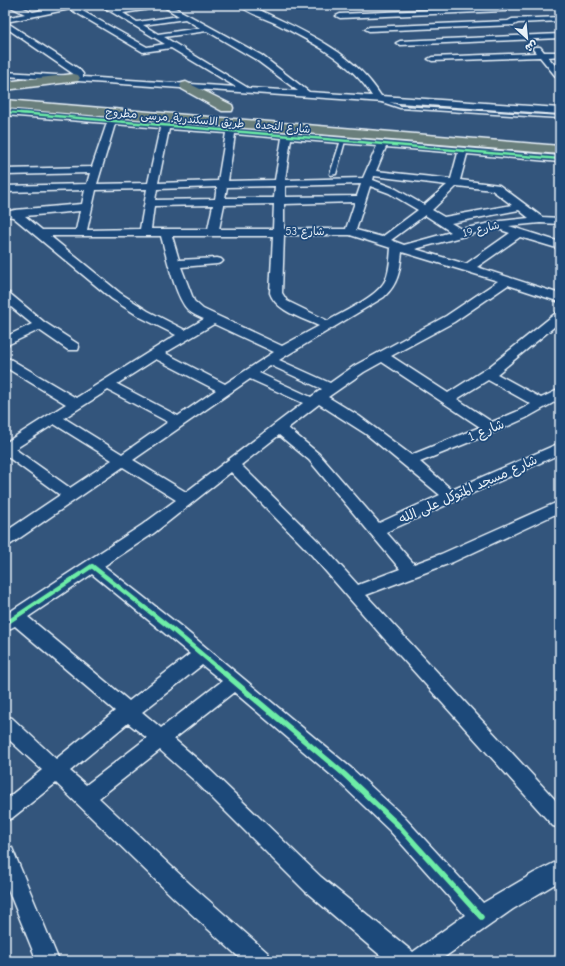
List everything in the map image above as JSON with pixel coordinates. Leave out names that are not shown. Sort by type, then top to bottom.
[{"type":"main road","points":[[5,86],[74,78]]},
{"type":"main road","points":[[186,86],[227,108]]},
{"type":"main road","points":[[5,90],[49,94]]},
{"type":"main road","name":"طريق الاسكندرية, مرسى مطروح","points":[[5,104],[515,151],[560,150]]},
{"type":"main road","name":"طريق الاسكندرية, مرسى مطروح","points":[[196,106],[243,110]]},
{"type":"street","points":[[11,5],[33,15]]},
{"type":"street","points":[[5,20],[80,5]]},
{"type":"street","points":[[104,5],[249,90]]},
{"type":"street","points":[[115,12],[165,5],[258,57],[307,94]]},
{"type":"street","points":[[243,5],[313,41],[337,56],[366,81],[378,99]]},
{"type":"street","points":[[340,16],[543,5]]},
{"type":"street","points":[[547,5],[560,19]]},
{"type":"street","points":[[72,7],[146,50],[173,45]]},
{"type":"street","points":[[501,7],[560,76]]},
{"type":"street","points":[[136,24],[186,17]]},
{"type":"street","points":[[369,29],[560,19]]},
{"type":"street","points":[[5,24],[76,71],[79,76],[74,78]]},
{"type":"street","points":[[409,28],[419,42]]},
{"type":"street","points":[[157,36],[208,29]]},
{"type":"street","points":[[400,43],[560,36]]},
{"type":"street","points":[[432,59],[560,54]]},
{"type":"street","points":[[548,62],[560,62]]},
{"type":"street","points":[[5,74],[560,111]]},
{"type":"street","name":"شارع النجدة","points":[[5,112],[463,151],[515,151],[560,159]]},
{"type":"street","points":[[81,233],[95,170],[112,121]]},
{"type":"street","points":[[145,232],[152,185],[165,126]]},
{"type":"street","points":[[213,232],[230,131]]},
{"type":"street","points":[[288,136],[280,182],[276,293],[278,299],[283,304],[327,325]]},
{"type":"street","points":[[350,232],[369,177],[383,144]]},
{"type":"street","points":[[385,240],[444,195],[455,182],[463,151]]},
{"type":"street","points":[[5,172],[95,170]]},
{"type":"street","points":[[369,177],[425,209],[461,234]]},
{"type":"street","points":[[5,189],[222,184],[369,177],[455,182],[495,187],[519,207],[539,220]]},
{"type":"street","points":[[149,203],[361,199]]},
{"type":"street","points":[[10,214],[86,207]]},
{"type":"street","points":[[442,221],[519,207]]},
{"type":"street","points":[[10,214],[39,233],[94,279],[123,300],[144,314],[185,335]]},
{"type":"street","name":"شارع 19","points":[[400,247],[496,225],[539,220],[560,221]]},
{"type":"street","points":[[496,225],[560,246]]},
{"type":"street","points":[[166,232],[175,264],[187,299],[191,306],[214,319],[282,351]]},
{"type":"street","name":"شارع 53","points":[[39,233],[350,232],[385,240],[400,247],[560,298]]},
{"type":"street","points":[[468,268],[518,233]]},
{"type":"street","points":[[5,540],[282,351],[371,301],[389,287],[393,279],[400,247]]},
{"type":"street","points":[[175,264],[216,262]]},
{"type":"street","points":[[405,961],[313,884],[203,776],[129,711],[11,621],[148,529],[331,388],[382,356],[450,319],[507,280]]},
{"type":"street","points":[[5,296],[40,325],[73,347]]},
{"type":"street","points":[[448,399],[487,374],[560,316]]},
{"type":"street","points":[[71,496],[5,449],[185,335],[214,319]]},
{"type":"street","points":[[5,342],[40,325]]},
{"type":"street","points":[[156,354],[226,390]]},
{"type":"street","points":[[382,356],[492,428]]},
{"type":"street","points":[[269,360],[331,388]]},
{"type":"street","points":[[5,362],[76,404]]},
{"type":"street","points":[[249,374],[316,400],[355,418],[450,496]]},
{"type":"street","points":[[487,374],[542,404]]},
{"type":"street","points":[[107,384],[178,422]]},
{"type":"street","name":"شارع 1","points":[[409,461],[521,415],[560,393]]},
{"type":"street","points":[[54,418],[187,500]]},
{"type":"street","points":[[279,428],[314,457],[411,571]]},
{"type":"street","name":"شارع مسجد المتوكل على الله","points":[[376,530],[560,448]]},
{"type":"street","points":[[232,464],[284,515],[560,819]]},
{"type":"street","points":[[355,593],[447,558],[560,506]]},
{"type":"street","points":[[92,566],[173,630],[371,798],[397,824],[480,917]]},
{"type":"street","points":[[5,812],[129,711],[202,655]]},
{"type":"street","points":[[86,797],[234,682]]},
{"type":"street","points":[[5,724],[86,797],[182,891],[260,961]]},
{"type":"street","points":[[5,855],[48,961]]},
{"type":"street","points":[[420,961],[480,917],[560,870]]},
{"type":"lane","points":[[378,99],[400,107],[560,117]]},
{"type":"lane","points":[[332,174],[343,141]]},
{"type":"cycle path","points":[[5,112],[560,159]]},
{"type":"cycle path","points":[[5,624],[92,566],[173,630],[344,774],[397,824],[481,917]]}]
